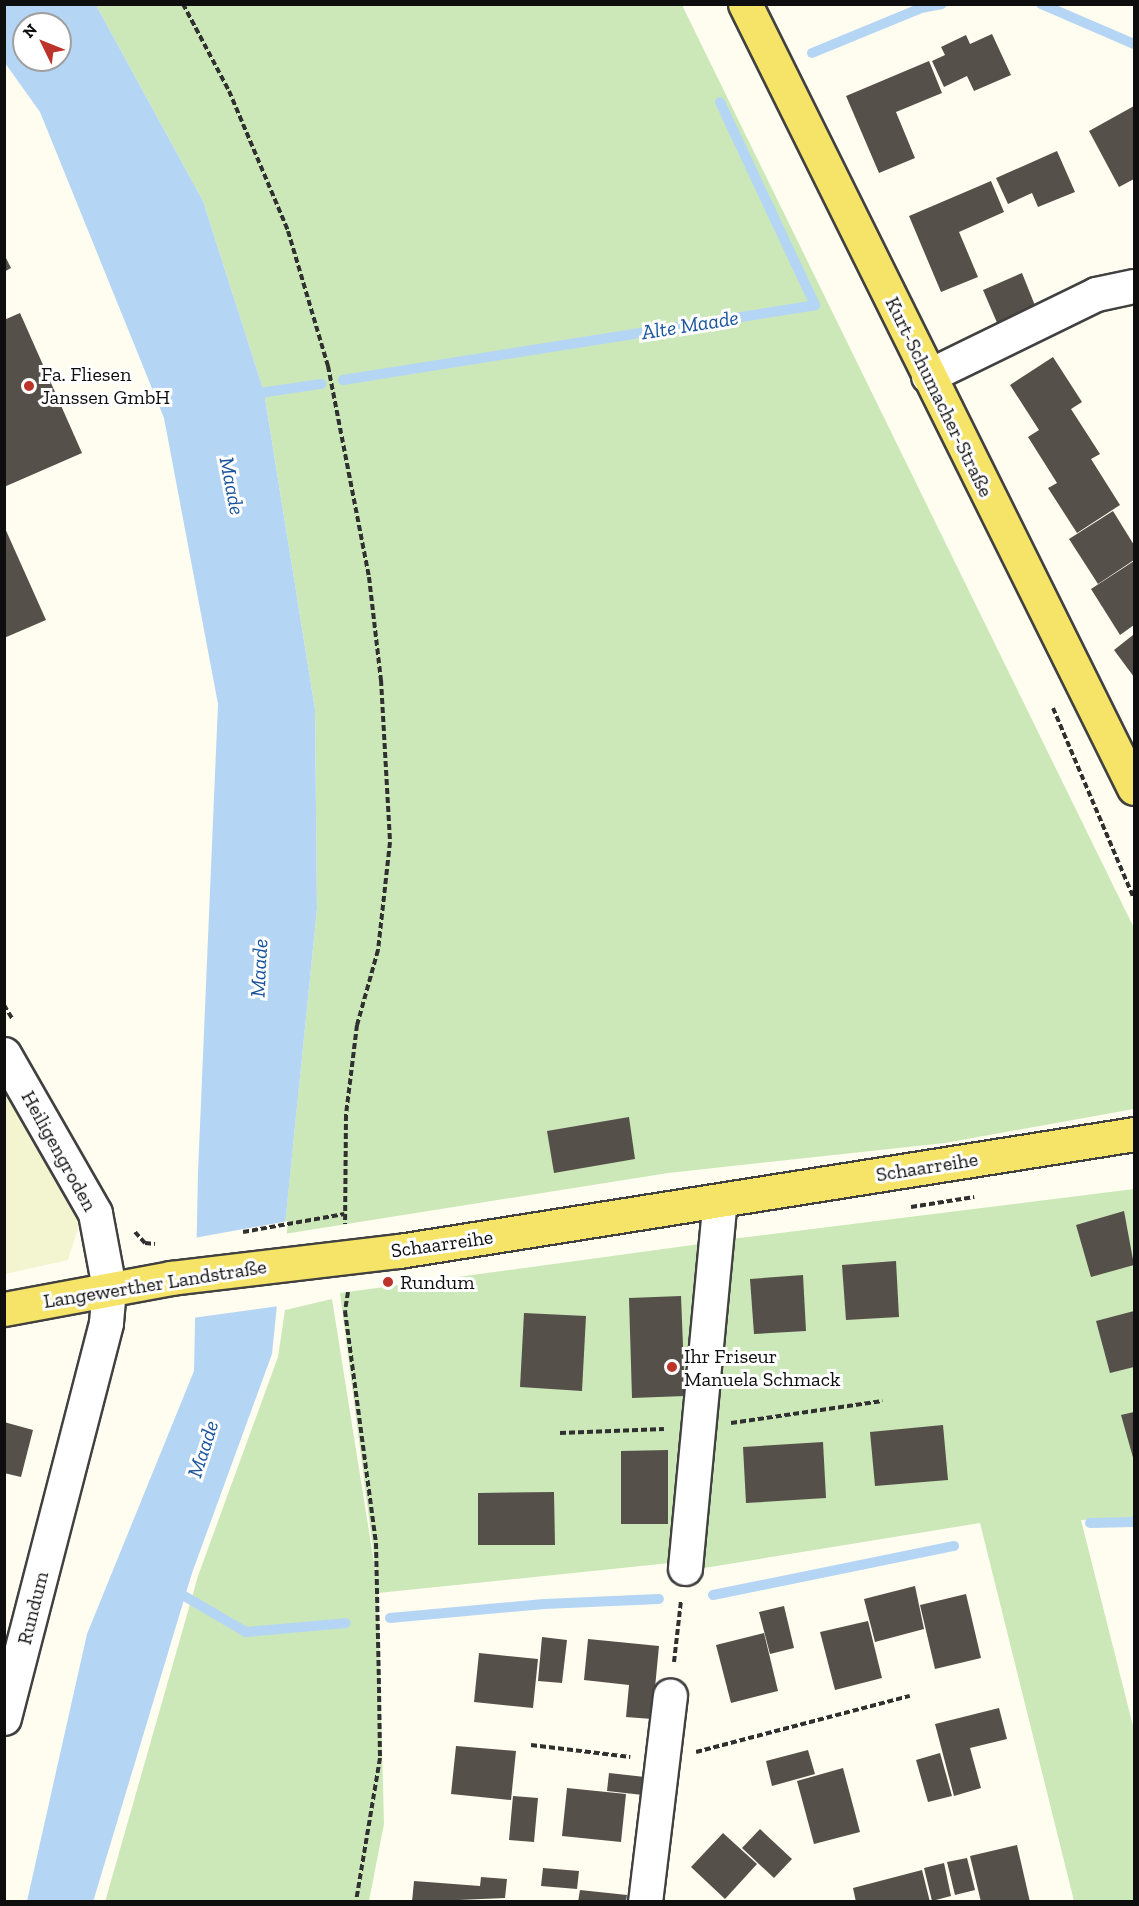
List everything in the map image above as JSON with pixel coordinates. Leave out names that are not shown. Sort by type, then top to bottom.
[{"type":"main road","name":"Kurt-Schumacher-Straße","points":[[745,4],[1134,788]]},
{"type":"main road","name":"Schaarreihe","points":[[305,1261],[720,1200],[1134,1134]]},
{"type":"main road","name":"Langewerther Landstraße","points":[[4,1309],[171,1278],[305,1261]]},
{"type":"street","points":[[928,376],[1096,294],[1134,286]]},
{"type":"street","name":"Heiligengroden","points":[[4,1054],[95,1213],[109,1288]]},
{"type":"street","points":[[685,1568],[720,1200]]},
{"type":"street","name":"Rundum","points":[[4,1718],[106,1323],[109,1288]]},
{"type":"street","points":[[645,1902],[670,1696]]},
{"type":"path","points":[[183,4],[229,91],[288,231],[328,366],[369,578],[381,680],[390,842],[378,950],[357,1025],[346,1115],[345,1311],[376,1543],[380,1758],[356,1902]]},
{"type":"path","points":[[272,1227],[344,1214]]},
{"type":"path","points":[[670,1696],[685,1568]]},
{"type":"path","points":[[531,1745],[663,1760],[910,1696]]},
{"type":"green space","points":[[96,5],[682,5],[1134,928],[1134,1109],[945,1143],[668,1173],[284,1234],[317,909],[315,709],[264,392],[203,201]]},
{"type":"green space","points":[[4,1091],[80,1222],[68,1260],[5,1274]]},
{"type":"green space","points":[[1134,1189],[1134,1518],[1081,1520],[1134,1730],[1134,1901],[1074,1901],[980,1523],[698,1569],[723,1240]]},
{"type":"green space","points":[[700,1244],[670,1563],[378,1593],[384,1824],[369,1901],[105,1902],[198,1576],[278,1357],[285,1310],[332,1299],[378,1588],[340,1293]]},
{"type":"water","name":"Maade","points":[[4,5],[96,5],[203,201],[264,392],[315,709],[317,909],[272,1354],[192,1573],[93,1902],[27,1901],[87,1634],[194,1371],[198,1172],[218,704],[164,418],[40,112],[5,63]]},
{"type":"pier","points":[[288,1221],[279,1306],[192,1318],[194,1238]]},
{"type":"building","points":[[992,34],[1011,75],[974,91],[967,76],[944,87],[932,61],[945,55],[941,47],[966,35],[970,44]]},
{"type":"building","points":[[929,61],[942,93],[896,112],[915,158],[879,173],[846,96]]},
{"type":"building","points":[[1134,106],[1134,179],[1119,187],[1089,131]]},
{"type":"building","points":[[1057,151],[1075,192],[1038,207],[1032,193],[1008,204],[996,178]]},
{"type":"building","points":[[991,181],[1004,212],[959,232],[978,277],[941,292],[909,216]]},
{"type":"building","points":[[4,254],[11,268],[4,272]]},
{"type":"building","points":[[1022,273],[1036,308],[998,325],[983,290]]},
{"type":"building","name":"Fa. Fliesen Janssen GmbH","points":[[20,313],[82,453],[4,487],[4,320]]},
{"type":"building","points":[[1053,357],[1082,402],[1071,409],[1100,454],[1091,459],[1120,505],[1077,533],[1048,488],[1057,483],[1028,437],[1039,430],[1010,385]]},
{"type":"building","points":[[1113,511],[1134,545],[1134,560],[1098,584],[1069,539]]},
{"type":"building","points":[[4,526],[46,620],[4,638]]},
{"type":"building","points":[[1134,561],[1134,625],[1120,635],[1091,589]]},
{"type":"building","points":[[1133,635],[1134,637],[1134,677],[1114,650]]},
{"type":"building","points":[[629,1117],[635,1159],[554,1173],[547,1131]]},
{"type":"building","points":[[1124,1211],[1134,1265],[1091,1277],[1076,1225]]},
{"type":"building","points":[[896,1261],[899,1317],[846,1320],[842,1265]]},
{"type":"building","points":[[803,1275],[806,1331],[754,1334],[750,1279]]},
{"type":"building","points":[[681,1296],[685,1396],[632,1398],[629,1298]]},
{"type":"building","points":[[1134,1311],[1134,1367],[1110,1373],[1096,1321]]},
{"type":"building","points":[[524,1313],[586,1316],[582,1391],[520,1387]]},
{"type":"building","points":[[1134,1412],[1134,1461],[1121,1415]]},
{"type":"building","points":[[4,1422],[33,1430],[21,1477],[4,1473]]},
{"type":"building","points":[[943,1425],[948,1480],[875,1486],[870,1432]]},
{"type":"building","points":[[823,1442],[826,1498],[746,1503],[743,1447]]},
{"type":"building","points":[[668,1450],[668,1524],[621,1524],[621,1451]]},
{"type":"building","points":[[554,1492],[555,1545],[478,1545],[478,1493]]},
{"type":"building","points":[[915,1586],[924,1629],[875,1642],[864,1599]]},
{"type":"building","points":[[966,1594],[981,1658],[935,1669],[920,1605]]},
{"type":"building","points":[[784,1606],[794,1648],[770,1654],[759,1612]]},
{"type":"building","points":[[868,1621],[882,1678],[835,1690],[820,1632]]},
{"type":"building","points":[[764,1633],[778,1691],[731,1703],[716,1645]]},
{"type":"building","points":[[542,1637],[567,1640],[562,1683],[538,1681]]},
{"type":"building","points":[[588,1639],[659,1646],[652,1719],[626,1717],[629,1685],[584,1680]]},
{"type":"building","points":[[479,1653],[538,1659],[533,1708],[474,1702]]},
{"type":"building","points":[[999,1708],[1007,1739],[970,1748],[981,1788],[954,1796],[935,1724]]},
{"type":"building","points":[[456,1746],[516,1751],[511,1800],[451,1794]]},
{"type":"building","points":[[808,1750],[815,1774],[772,1786],[766,1761]]},
{"type":"building","points":[[940,1753],[952,1796],[928,1802],[916,1760]]},
{"type":"building","points":[[843,1768],[860,1832],[814,1844],[797,1781]]},
{"type":"building","points":[[609,1773],[645,1777],[643,1795],[607,1791]]},
{"type":"building","points":[[567,1788],[626,1794],[621,1842],[562,1836]]},
{"type":"building","points":[[513,1796],[538,1798],[534,1842],[509,1840]]},
{"type":"building","points":[[760,1829],[792,1859],[774,1878],[742,1848]]},
{"type":"building","points":[[723,1833],[757,1864],[725,1899],[691,1867]]},
{"type":"building","points":[[1017,1845],[1030,1902],[981,1902],[970,1856]]},
{"type":"building","points":[[967,1858],[975,1890],[955,1895],[947,1862]]},
{"type":"building","points":[[944,1863],[951,1896],[932,1901],[924,1868]]},
{"type":"building","points":[[543,1868],[579,1871],[577,1889],[541,1886]]},
{"type":"building","points":[[922,1870],[930,1902],[856,1902],[853,1888]]},
{"type":"building","points":[[481,1877],[507,1879],[505,1898],[412,1902],[414,1881],[480,1886]]},
{"type":"building","points":[[580,1890],[627,1895],[626,1902],[578,1902]]},
{"type":"waterway","name":"Alte Maade","points":[[812,53],[921,8],[942,4]]},
{"type":"waterway","name":"Alte Maade","points":[[1041,4],[1134,44]]},
{"type":"waterway","name":"Alte Maade","points":[[343,380],[815,305],[720,102]]},
{"type":"waterway","name":"Alte Maade","points":[[253,394],[321,384]]},
{"type":"waterway","points":[[1090,1523],[1134,1522]]},
{"type":"waterway","points":[[713,1595],[954,1546]]},
{"type":"waterway","points":[[174,1590],[246,1632],[346,1623]]},
{"type":"waterway","points":[[390,1618],[544,1604],[659,1599]]},
{"type":"place","name":"Fa. Fliesen Janssen GmbH","points":[[29,386]]},
{"type":"place","name":"Rundum","points":[[388,1282]]},
{"type":"place","name":"Ihr Friseur Manuela Schmack","points":[[672,1367]]}]
